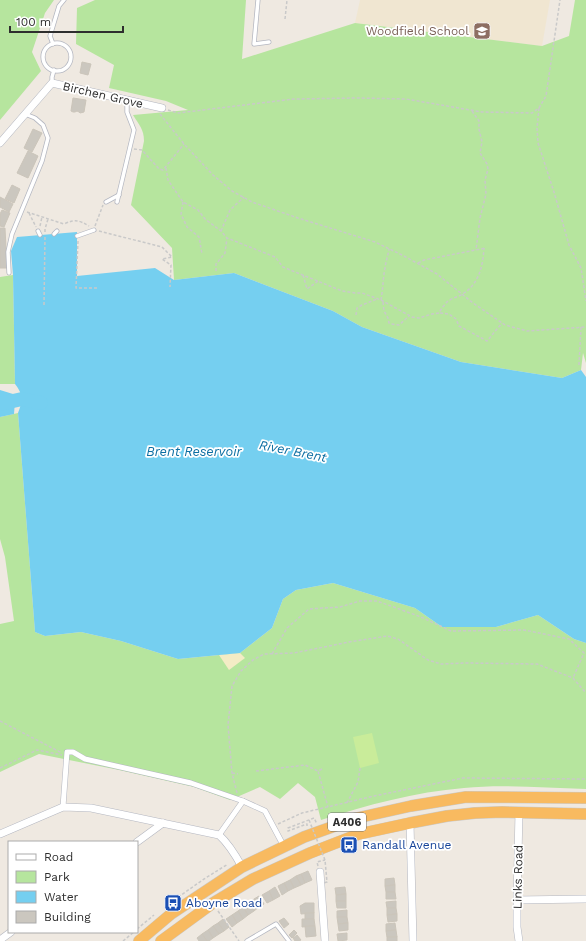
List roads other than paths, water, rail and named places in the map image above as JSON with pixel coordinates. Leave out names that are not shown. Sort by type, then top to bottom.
[{"type":"highway","name":"A406","points":[[139,941],[171,914],[242,867],[304,837],[357,818],[411,806],[466,797],[586,798]]},
{"type":"highway","name":"A406","points":[[161,941],[213,903],[253,879],[310,853],[359,834],[447,816],[475,813],[519,812],[586,814]]},
{"type":"street","name":"Birchen Grove","points":[[0,143],[52,83],[127,100],[160,110]]},
{"type":"street","points":[[63,807],[67,752],[74,752],[84,759],[191,783],[242,801],[265,811],[280,841]]},
{"type":"street","points":[[219,835],[242,801]]},
{"type":"street","points":[[0,834],[63,807],[91,808],[219,835],[225,840],[242,867]]},
{"type":"street","name":"Links Road","points":[[519,812],[517,900],[517,927],[519,941]]},
{"type":"street","points":[[138,841],[163,823]]},
{"type":"street","points":[[410,823],[413,941]]},
{"type":"street","points":[[319,870],[325,941]]},
{"type":"street","points":[[517,900],[586,899]]},
{"type":"street","points":[[0,940],[10,933]]},
{"type":"lane","points":[[53,44],[50,36],[59,6],[64,0]]},
{"type":"lane","points":[[258,0],[254,44],[269,42]]},
{"type":"lane","points":[[58,43],[69,49],[71,58],[68,66],[64,69],[54,70],[48,67],[44,56],[46,48],[58,43]]},
{"type":"lane","points":[[52,83],[54,70]]},
{"type":"lane","points":[[117,202],[134,130],[127,112],[127,100]]},
{"type":"lane","points":[[9,273],[8,252],[12,234],[42,160],[48,138],[43,125],[35,118],[25,114]]},
{"type":"lane","points":[[106,202],[119,195]]},
{"type":"lane","points":[[77,236],[94,230]]},
{"type":"lane","points":[[247,941],[276,924],[289,941]]},
{"type":"water","name":"Brent Reservoir","points":[[77,232],[77,276],[155,268],[174,280],[234,273],[333,311],[362,327],[461,362],[562,378],[581,370],[586,377],[586,643],[574,639],[538,615],[496,627],[442,627],[415,608],[333,583],[296,590],[283,599],[272,628],[240,653],[178,659],[121,641],[81,632],[45,636],[35,632],[18,413],[21,405],[21,394],[15,384],[13,275],[11,251],[17,237]]},
{"type":"water","points":[[0,390],[13,394],[15,401],[14,414],[0,417]]},
{"type":"waterway","name":"River Brent","points":[[0,404],[22,399],[41,403]]},
{"type":"place","name":"Woodfield School","points":[[482,31]]},
{"type":"place","name":"Randall Avenue","points":[[349,845]]},
{"type":"place","name":"Aboyne Road","points":[[173,903]]}]
